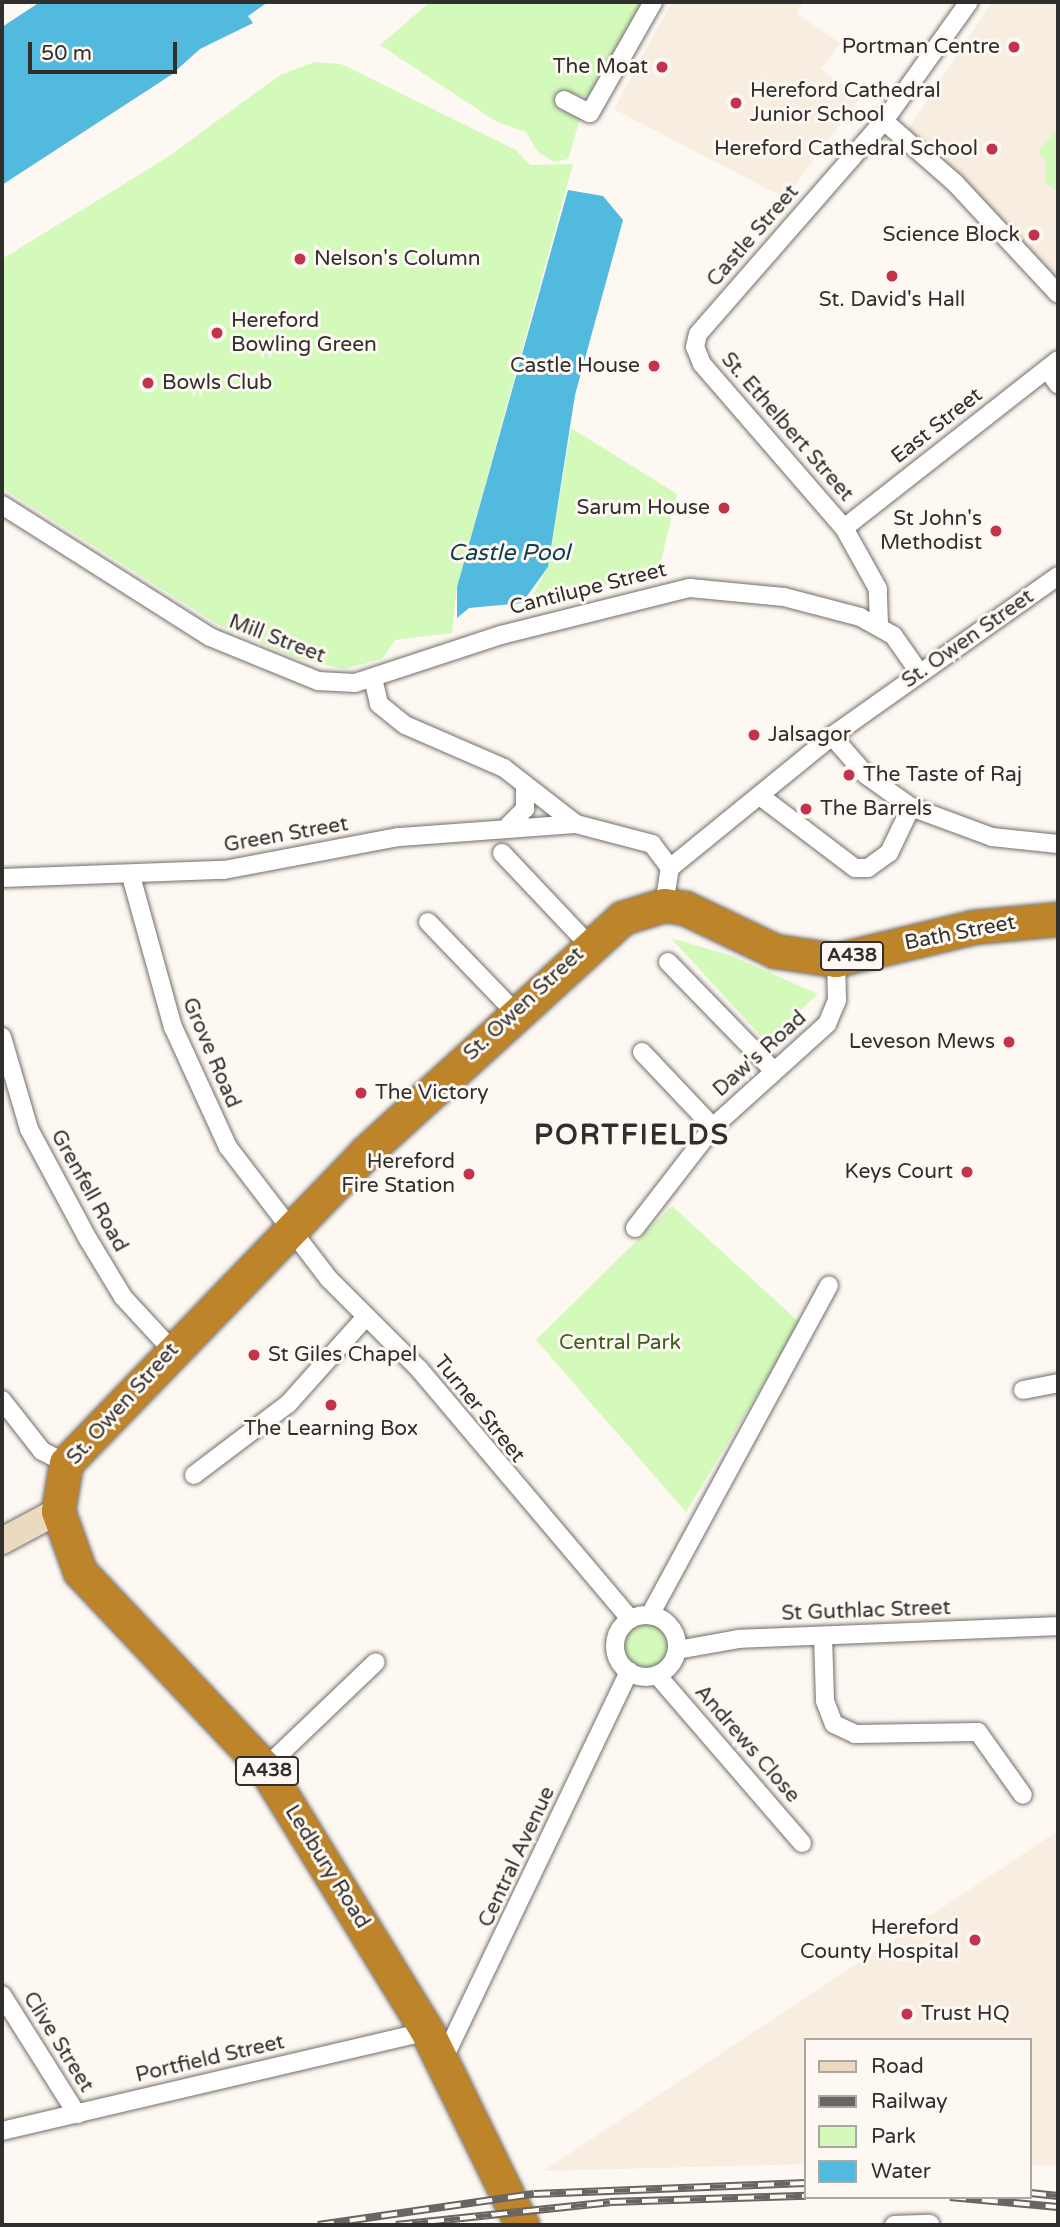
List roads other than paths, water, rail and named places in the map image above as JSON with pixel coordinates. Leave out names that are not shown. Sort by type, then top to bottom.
[{"type":"highway","name":"St. Owen Street","points":[[58,1511],[66,1463],[171,1349],[288,1231],[588,944],[622,918],[664,905]]},
{"type":"highway","name":"Bath Street","points":[[664,905],[701,914],[775,951],[836,960],[973,928],[1058,919]]},
{"type":"highway","name":"Ledbury Road","points":[[58,1511],[80,1573],[265,1768],[435,2046],[522,2225]]},
{"type":"main road","points":[[2,1541],[58,1511]]},
{"type":"street","points":[[564,100],[590,113],[653,2]]},
{"type":"street","name":"Castle Street","points":[[698,334],[884,121],[970,2]]},
{"type":"street","points":[[884,121],[955,183],[1058,294]]},
{"type":"street","name":"St. Ethelbert Street","points":[[698,334],[695,347],[702,364],[844,528],[878,589],[879,625]]},
{"type":"street","name":"East Street","points":[[844,528],[1054,371]]},
{"type":"street","name":"Mill Street","points":[[2,505],[210,638],[318,681],[373,678]]},
{"type":"street","name":"St. Owen Street","points":[[670,868],[832,736],[1058,576]]},
{"type":"street","name":"Cantilupe Street","points":[[373,678],[501,635],[690,588],[784,597],[879,625],[909,652],[919,672]]},
{"type":"street","points":[[373,678],[379,704],[398,720],[504,768],[576,824],[638,838],[670,868],[664,905]]},
{"type":"street","points":[[832,736],[866,775],[911,807],[992,837],[1058,844]]},
{"type":"street","points":[[509,825],[524,810],[525,785]]},
{"type":"street","points":[[760,796],[855,868],[868,868],[889,853],[911,807]]},
{"type":"street","name":"Green Street","points":[[2,878],[131,876],[224,870],[509,825],[576,824]]},
{"type":"street","points":[[502,853],[588,944]]},
{"type":"street","name":"Grove Road","points":[[131,876],[173,1027],[228,1147],[288,1231]]},
{"type":"street","points":[[428,922],[515,1012]]},
{"type":"street","name":"Daw's Road","points":[[635,1228],[657,1203],[713,1127],[772,1069],[833,1015],[836,960]]},
{"type":"street","points":[[668,961],[772,1069]]},
{"type":"street","name":"Grenfell Road","points":[[2,1037],[29,1129],[81,1227],[123,1297],[171,1349]]},
{"type":"street","points":[[642,1052],[713,1127]]},
{"type":"street","name":"Turner Street","points":[[288,1231],[364,1319],[419,1369],[630,1619]]},
{"type":"street","points":[[650,1615],[829,1286]]},
{"type":"street","points":[[194,1475],[288,1404],[364,1319]]},
{"type":"street","points":[[1023,1390],[1058,1384]]},
{"type":"street","points":[[2,1400],[42,1451],[66,1463]]},
{"type":"street","points":[[650,1615],[668,1623],[677,1650],[657,1675],[629,1671],[615,1645],[630,1619],[650,1615]]},
{"type":"street","name":"St Guthlac Street","points":[[677,1650],[717,1640],[1058,1626]]},
{"type":"street","points":[[823,1636],[825,1701],[834,1724],[855,1734],[978,1732],[1023,1794]]},
{"type":"street","points":[[265,1768],[376,1662]]},
{"type":"street","name":"Central Avenue","points":[[435,2046],[629,1671]]},
{"type":"street","name":"Andrews Close","points":[[657,1675],[802,1843]]},
{"type":"street","name":"Clive Street","points":[[2,1995],[76,2114]]},
{"type":"street","name":"Portfield Street","points":[[2,2131],[76,2114],[435,2046]]},
{"type":"street","points":[[894,2225],[930,2224]]},
{"type":"water","points":[[40,2],[268,2],[248,16],[253,23],[200,49],[171,75],[2,185],[2,27]]},
{"type":"water","name":"Castle Pool","points":[[568,190],[603,196],[623,220],[575,395],[548,567],[522,603],[469,608],[457,618],[457,587]]},
{"type":"railway","points":[[318,2225],[534,2194],[804,2183]]},
{"type":"railway","points":[[1032,2193],[1058,2196]]},
{"type":"railway","points":[[396,2225],[610,2202],[804,2196]]},
{"type":"railway","points":[[972,2199],[1058,2207]]},
{"type":"place","name":"Portman Centre","points":[[1014,47]]},
{"type":"place","name":"The Moat","points":[[662,67]]},
{"type":"place","name":"Hereford Cathedral Junior School","points":[[736,103]]},
{"type":"place","name":"Hereford Cathedral School","points":[[992,149]]},
{"type":"place","name":"Science Block","points":[[1034,235]]},
{"type":"place","name":"Nelson's Column","points":[[300,259]]},
{"type":"place","name":"St. David's Hall","points":[[892,276]]},
{"type":"place","name":"Hereford Bowling Green","points":[[217,333]]},
{"type":"place","name":"Castle House","points":[[654,366]]},
{"type":"place","name":"Bowls Club","points":[[148,383]]},
{"type":"place","name":"Sarum House","points":[[724,508]]},
{"type":"place","name":"St John's Methodist","points":[[996,531]]},
{"type":"place","name":"Jalsagor","points":[[754,735]]},
{"type":"place","name":"The Taste of Raj","points":[[849,775]]},
{"type":"place","name":"The Barrels","points":[[806,809]]},
{"type":"place","name":"Leveson Mews","points":[[1009,1042]]},
{"type":"place","name":"The Victory","points":[[361,1093]]},
{"type":"place","name":"Keys Court","points":[[967,1172]]},
{"type":"place","name":"Hereford Fire Station","points":[[469,1174]]},
{"type":"place","name":"St Giles Chapel","points":[[254,1355]]},
{"type":"place","name":"The Learning Box","points":[[331,1405]]},
{"type":"place","name":"Hereford County Hospital","points":[[975,1940]]},
{"type":"place","name":"Trust HQ","points":[[907,2014]]},
{"type":"district","name":"PORTFIELDS","points":[[632,1135]]},
{"type":"park label","name":"Central Park","points":[[620,1343]]}]
